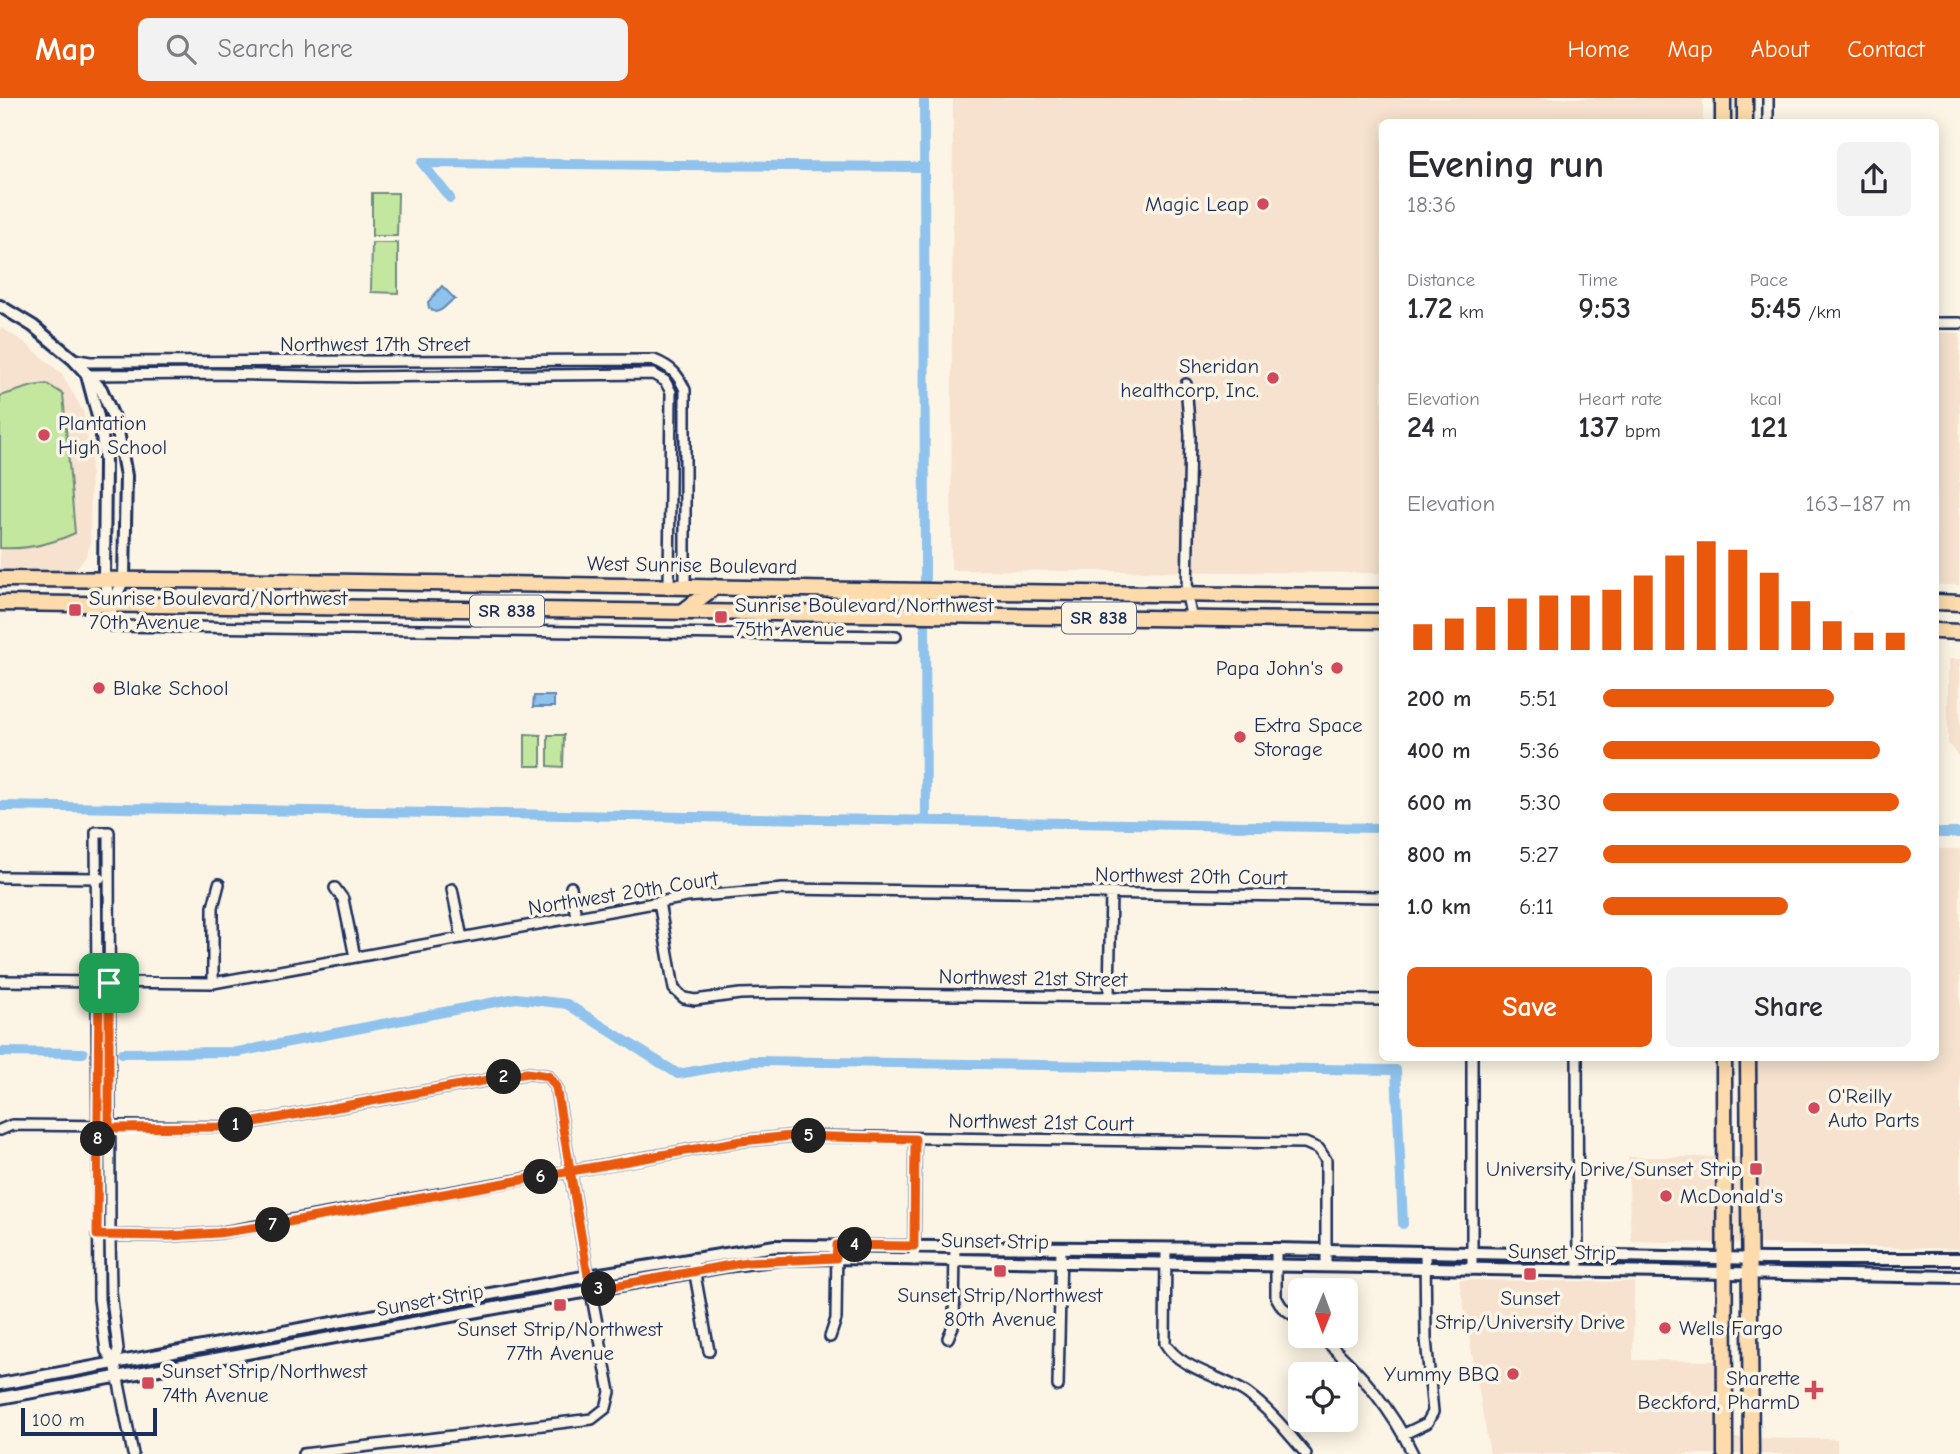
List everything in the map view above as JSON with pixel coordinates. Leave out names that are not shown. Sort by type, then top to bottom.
[{"type":"main road","points":[[1723,98],[1723,119]]},
{"type":"main road","points":[[1745,98],[1745,119]]},
{"type":"main road","name":"West Sunrise Boulevard","points":[[0,579],[1379,596]]},
{"type":"main road","points":[[682,612],[715,587]]},
{"type":"main road","name":"SR 838","points":[[0,603],[1379,621]]},
{"type":"main road","points":[[1939,603],[1960,603]]},
{"type":"main road","points":[[1939,631],[1960,632]]},
{"type":"main road","points":[[1724,1061],[1725,1454]]},
{"type":"main road","points":[[1748,1061],[1751,1454]]},
{"type":"street","points":[[1768,98],[1768,119]]},
{"type":"street","points":[[0,306],[33,326],[73,359],[101,389],[117,426],[124,459],[124,579],[112,605]]},
{"type":"street","points":[[1939,323],[1960,323]]},
{"type":"street","name":"Northwest 17th Street","points":[[73,359],[90,362],[654,360],[674,371],[685,390],[685,586]]},
{"type":"street","name":"Northwest 17th Street","points":[[87,375],[355,377],[653,374],[665,382],[671,392],[669,587]]},
{"type":"street","points":[[87,375],[101,428],[105,461],[104,579],[112,605],[111,626],[896,636]]},
{"type":"street","points":[[1186,384],[1190,435],[1187,595],[1192,620]]},
{"type":"street","points":[[674,633],[682,612]]},
{"type":"street","points":[[115,1363],[106,1352],[99,1299],[96,832],[109,832],[111,1292],[118,1349],[115,1363],[133,1454]]},
{"type":"street","points":[[0,877],[109,879]]},
{"type":"street","points":[[213,983],[213,907],[219,884]]},
{"type":"street","points":[[571,887],[576,917]]},
{"type":"street","points":[[335,888],[343,899],[355,957]]},
{"type":"street","points":[[452,889],[462,938]]},
{"type":"street","name":"Northwest 20th Court","points":[[0,981],[213,983],[687,897],[783,889],[1379,897]]},
{"type":"street","points":[[1109,996],[1111,893]]},
{"type":"street","name":"Northwest 21st Street","points":[[659,902],[674,989],[684,998],[695,1000],[740,994],[783,993],[1379,1000]]},
{"type":"street","points":[[1472,1061],[1472,1269]]},
{"type":"street","points":[[1577,1061],[1578,1271]]},
{"type":"street","points":[[0,1130],[12,1125],[98,1128],[227,1127],[527,1073],[548,1076],[556,1087],[610,1392],[606,1408],[592,1419],[303,1454]]},
{"type":"street","name":"Northwest 21st Court","points":[[97,1235],[169,1236],[218,1233],[741,1141],[791,1136],[1305,1143],[1319,1149],[1326,1160],[1327,1250]]},
{"type":"street","points":[[914,1259],[915,1139]]},
{"type":"street","points":[[830,1337],[836,1319],[837,1245]]},
{"type":"street","name":"Sunset Strip","points":[[0,1384],[588,1276],[775,1246],[1276,1249],[1960,1259]]},
{"type":"street","points":[[948,1338],[954,1324],[955,1246]]},
{"type":"street","points":[[1058,1386],[1061,1248]]},
{"type":"street","points":[[1276,1249],[1276,1297],[1288,1311]]},
{"type":"street","points":[[1166,1250],[1165,1343],[1171,1354],[1223,1378],[1249,1394],[1279,1422],[1306,1454]]},
{"type":"street","points":[[1326,1266],[1327,1250]]},
{"type":"street","points":[[1404,1434],[1427,1423],[1433,1412],[1426,1339],[1425,1251]]},
{"type":"street","points":[[692,1258],[709,1351]]},
{"type":"street","name":"Sunset Strip","points":[[0,1398],[763,1261],[914,1259],[1960,1277]]},
{"type":"street","points":[[1333,1348],[1379,1397],[1404,1434],[1413,1454]]},
{"type":"shaded area","points":[[953,98],[1703,98],[1703,119],[1379,119],[1379,573],[951,570]]},
{"type":"shaded area","name":"Plantation High School","points":[[0,327],[24,342],[61,373],[83,411],[91,458],[90,545],[85,558],[74,570],[0,569]]},
{"type":"shaded area","points":[[1939,332],[1960,333],[1959,585],[1939,585]]},
{"type":"shaded area","points":[[1948,659],[1960,659],[1960,758],[1948,744]]},
{"type":"shaded area","points":[[1939,849],[1960,849],[1960,1249],[1631,1241],[1628,1157],[1757,1157],[1757,1061],[1939,1061]]},
{"type":"shaded area","points":[[1459,1280],[1634,1282],[1633,1360],[1716,1361],[1716,1438],[1837,1439],[1837,1454],[1490,1454]]},
{"type":"green space","points":[[372,193],[398,193],[397,236],[372,236]]},
{"type":"green space","points":[[372,243],[398,243],[398,293],[371,292]]},
{"type":"green space","points":[[47,384],[63,394],[75,533],[39,545],[0,548],[0,396]]},
{"type":"green space","points":[[525,734],[541,735],[541,766],[525,766]]},
{"type":"green space","points":[[548,735],[564,735],[563,767],[548,766]]},
{"type":"water","points":[[442,286],[455,299],[435,312],[429,308],[428,302]]},
{"type":"water","points":[[534,696],[554,696],[554,707],[533,707]]},
{"type":"waterway","points":[[924,98],[925,582]]},
{"type":"waterway","points":[[450,198],[422,163],[924,167]]},
{"type":"waterway","points":[[925,626],[926,819]]},
{"type":"waterway","points":[[0,806],[1379,828]]},
{"type":"waterway","points":[[1939,833],[1960,833]]},
{"type":"waterway","points":[[122,1053],[238,1052],[516,998],[567,1004],[678,1074],[751,1061],[1396,1070],[1403,1224]]},
{"type":"waterway","points":[[0,1052],[83,1053]]},
{"type":"place","name":"Magic Leap","points":[[1263,204]]},
{"type":"place","name":"Sheridan healthcorp, Inc.","points":[[1273,378]]},
{"type":"place","name":"Plantation High School","points":[[44,435]]},
{"type":"place","name":"Sunrise Boulevard/Northwest 70th Avenue","points":[[75,610]]},
{"type":"place","name":"Sunrise Boulevard/Northwest 75th Avenue","points":[[721,617]]},
{"type":"place","name":"Papa John's","points":[[1337,668]]},
{"type":"place","name":"Blake School","points":[[99,688]]},
{"type":"place","name":"Extra Space Storage","points":[[1240,737]]},
{"type":"place","name":"O'Reilly Auto Parts","points":[[1814,1108]]},
{"type":"place","name":"University Drive/Sunset Strip","points":[[1756,1169]]},
{"type":"place","name":"McDonald's","points":[[1666,1196]]},
{"type":"place","name":"Sunset Strip/Northwest 80th Avenue","points":[[1000,1271]]},
{"type":"place","name":"Sunset Strip/University Drive","points":[[1530,1274]]},
{"type":"place","name":"Sunset Strip/Northwest 77th Avenue","points":[[560,1305]]},
{"type":"place","name":"Wells Fargo","points":[[1665,1328]]},
{"type":"place","name":"Yummy BBQ","points":[[1513,1374]]},
{"type":"place","name":"Sunset Strip/Northwest 74th Avenue","points":[[148,1383]]},
{"type":"place","name":"Sharette Beckford, PharmD","points":[[1814,1390]]},
{"type":"route","points":[[109,983],[99,982],[97,1235],[169,1236],[218,1233],[266,1226],[571,1171],[741,1141],[791,1136],[915,1139],[914,1246],[837,1245],[836,1258],[747,1262],[592,1290],[588,1276],[571,1171],[556,1087],[548,1076],[527,1073],[227,1127],[109,1128],[109,983]]}]
